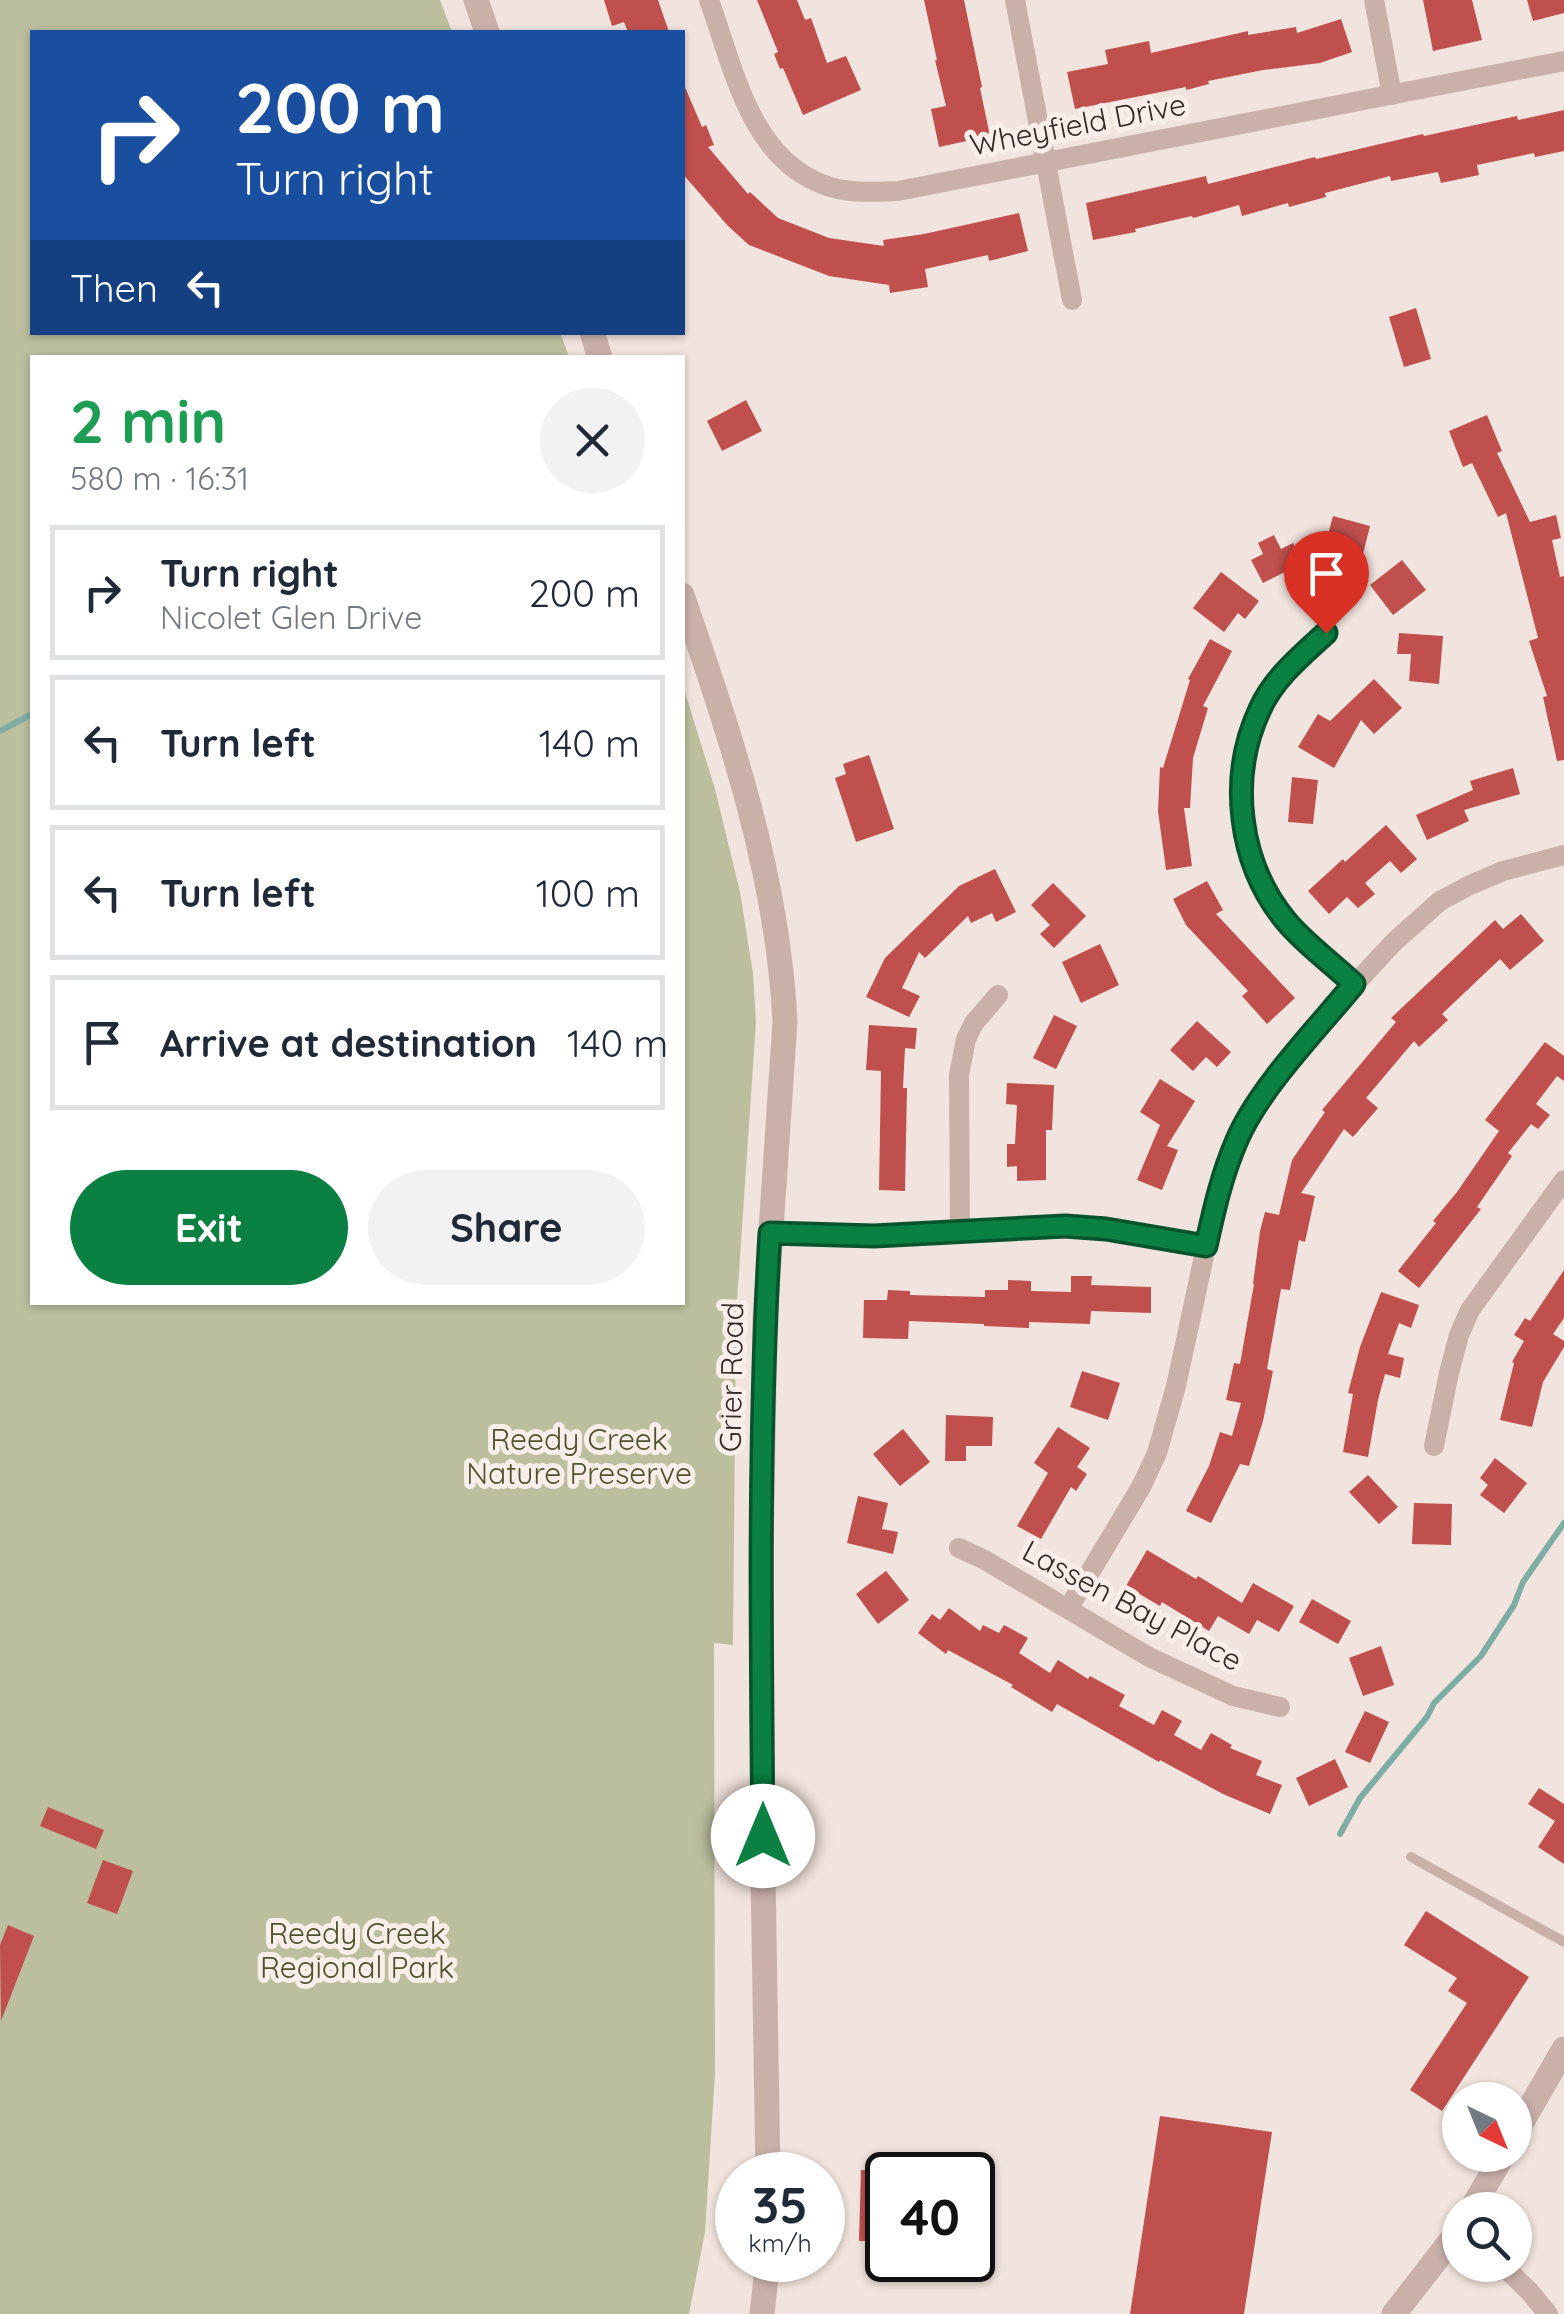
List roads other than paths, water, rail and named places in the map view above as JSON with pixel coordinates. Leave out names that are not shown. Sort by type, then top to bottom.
[{"type":"street","points":[[476,0],[486,30]]},
{"type":"street","name":"Wheyfield Drive","points":[[710,0],[749,112],[769,144],[792,168],[823,185],[859,192],[898,191],[1564,61]]},
{"type":"street","points":[[1014,0],[1072,300]]},
{"type":"street","points":[[1374,0],[1392,95]]},
{"type":"street","name":"Grier Road","points":[[685,604],[744,782],[775,921],[785,1022],[765,1318],[762,1558],[768,2152]]},
{"type":"street","points":[[1326,633],[1294,662],[1260,708],[1248,740],[1242,775],[1242,814],[1248,849],[1267,894],[1286,922],[1354,984]]},
{"type":"street","points":[[1068,1609],[1157,1453],[1176,1386],[1217,1196],[1238,1137],[1265,1092],[1354,984],[1440,902],[1502,871],[1564,855]]},
{"type":"street","points":[[960,1233],[959,1075],[966,1039],[998,995]]},
{"type":"street","points":[[1434,1446],[1449,1373],[1470,1310],[1564,1180]]},
{"type":"street","points":[[770,1233],[874,1236],[1065,1226],[1206,1246]]},
{"type":"street","name":"Lassen Bay Place","points":[[959,1548],[1150,1657],[1233,1696],[1280,1707]]},
{"type":"street","points":[[1532,2105],[1564,2049]]},
{"type":"street","points":[[1394,2314],[1442,2253]]},
{"type":"street","points":[[762,2314],[766,2282]]},
{"type":"street","points":[[1520,2282],[1548,2314]]},
{"type":"lane","points":[[1411,1858],[1564,1942]]},
{"type":"waterway","points":[[0,731],[30,715]]},
{"type":"waterway","points":[[1340,1834],[1360,1798],[1427,1717],[1434,1703],[1481,1656],[1514,1605],[1523,1582],[1564,1523]]},
{"type":"park label","name":"Reedy Creek Nature Preserve","points":[[579,1457]]},
{"type":"park label","name":"Reedy Creek Regional Park","points":[[357,1951]]}]
